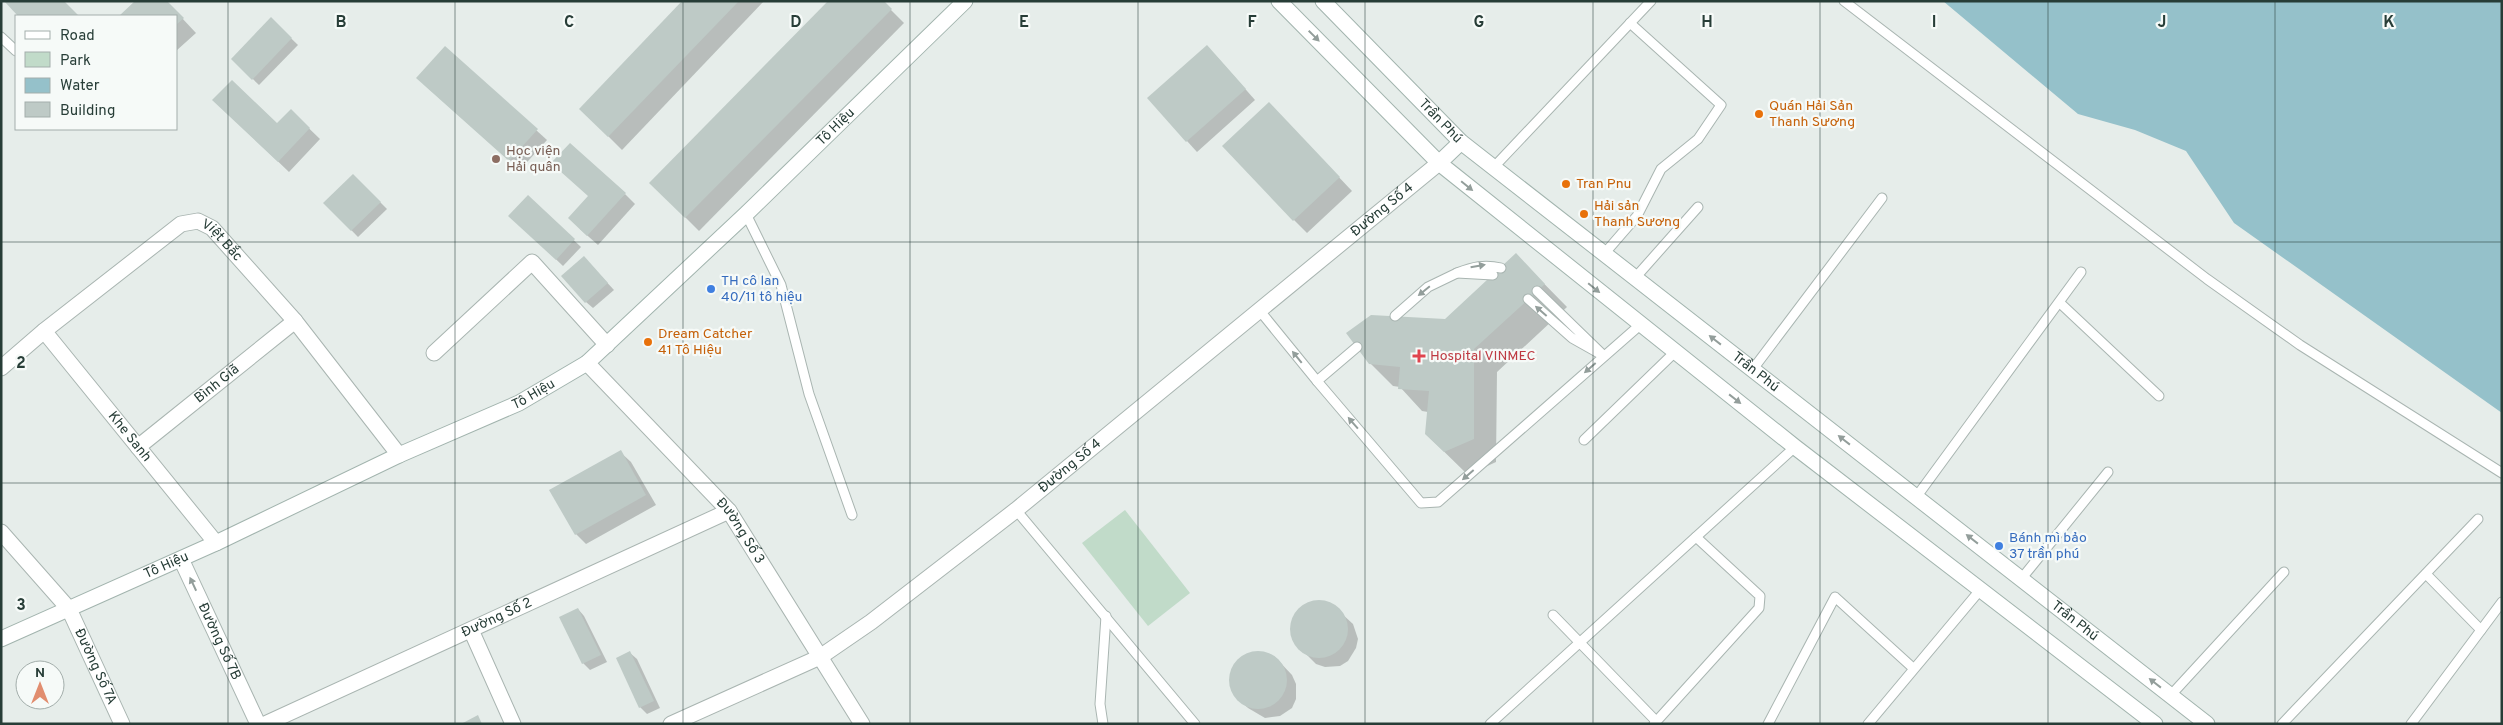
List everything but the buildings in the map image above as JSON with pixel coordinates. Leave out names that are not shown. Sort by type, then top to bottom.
[{"type":"street","name":"Tô Hiệu","points":[[1,639],[216,543],[399,455],[519,403],[586,363],[746,214],[965,1]]},
{"type":"street","points":[[1279,1],[1439,163],[1795,447],[1981,588],[2155,724]]},
{"type":"street","name":"Trần Phú","points":[[1323,1],[1460,142],[1917,496],[2207,724]]},
{"type":"street","name":"Đường Số 4","points":[[671,724],[820,657],[871,622],[1016,510],[1439,163],[1460,142]]},
{"type":"street","name":"Việt Bắc","points":[[1,368],[44,331],[181,224],[198,221],[212,228],[295,321],[399,455]]},
{"type":"street","points":[[434,353],[532,262],[607,345]]},
{"type":"street","name":"Bình Giã","points":[[138,448],[295,321]]},
{"type":"street","name":"Khe Sanh","points":[[44,331],[216,543]]},
{"type":"street","name":"Đường Số 3","points":[[586,363],[729,512],[862,724]]},
{"type":"street","name":"Đường Số 2","points":[[266,724],[729,512]]},
{"type":"street","name":"Đường Số 7A","points":[[1,532],[68,609],[122,724]]},
{"type":"street","name":"Đường Số 7B","points":[[181,559],[258,724]]},
{"type":"street","points":[[471,630],[513,724]]},
{"type":"lane","points":[[1493,168],[1651,1]]},
{"type":"lane","points":[[1844,1],[2207,279],[2300,345],[2502,473]]},
{"type":"lane","points":[[1604,254],[1637,216],[1661,169],[1698,139],[1720,110],[1721,105],[1630,23]]},
{"type":"lane","points":[[1,36],[15,50]]},
{"type":"lane","points":[[1752,369],[1882,198]]},
{"type":"lane","points":[[1635,278],[1698,207]]},
{"type":"lane","points":[[746,214],[781,285],[809,394],[852,515]]},
{"type":"lane","points":[[1395,316],[1428,287],[1457,272],[1473,266],[1488,265],[1501,268]]},
{"type":"lane","points":[[1457,272],[1493,275]]},
{"type":"lane","points":[[1917,496],[2081,272]]},
{"type":"lane","points":[[1537,291],[1604,356]]},
{"type":"lane","points":[[1528,299],[1572,338],[1604,356]]},
{"type":"lane","points":[[2060,303],[2159,396]]},
{"type":"lane","points":[[1260,311],[1421,503],[1438,502],[1640,324]]},
{"type":"lane","points":[[1317,381],[1357,348]]},
{"type":"lane","points":[[1584,440],[1675,352]]},
{"type":"lane","points":[[1490,724],[1795,447]]},
{"type":"lane","points":[[2022,578],[2108,472]]},
{"type":"lane","points":[[1016,510],[1195,724]]},
{"type":"lane","points":[[2282,724],[2478,518]]},
{"type":"lane","points":[[1553,615],[1655,722],[1760,608],[1762,602],[1760,596],[1696,537]]},
{"type":"lane","points":[[2171,695],[2284,572]]},
{"type":"lane","points":[[2426,574],[2481,630]]},
{"type":"lane","points":[[1868,724],[1981,588]]},
{"type":"lane","points":[[1768,724],[1835,597],[1913,668]]},
{"type":"lane","points":[[2411,724],[2502,602]]},
{"type":"lane","points":[[1103,724],[1100,704],[1106,616]]},
{"type":"green space","points":[[1125,510],[1190,593],[1148,626],[1082,543]]},
{"type":"water","points":[[1943,1],[2502,1],[2502,413],[2234,223],[2186,151],[2135,130],[2078,114]]},
{"type":"place","name":"Quán Hải Sản Thanh Sương","points":[[1759,114]]},
{"type":"place","name":"Học viện Hải quân","points":[[496,159]]},
{"type":"place","name":"Tran Pnu","points":[[1566,184]]},
{"type":"place","name":"Hải sản Thanh Sương","points":[[1584,214]]},
{"type":"place","name":"TH cô lan 40/11 tô hiệu","points":[[711,289]]},
{"type":"place","name":"Dream Catcher 41 Tô Hiệu","points":[[648,342]]},
{"type":"place","name":"Hospital VINMEC","points":[[1419,356]]},
{"type":"place","name":"Bánh mì bảo 37 trần phú","points":[[1999,546]]}]
